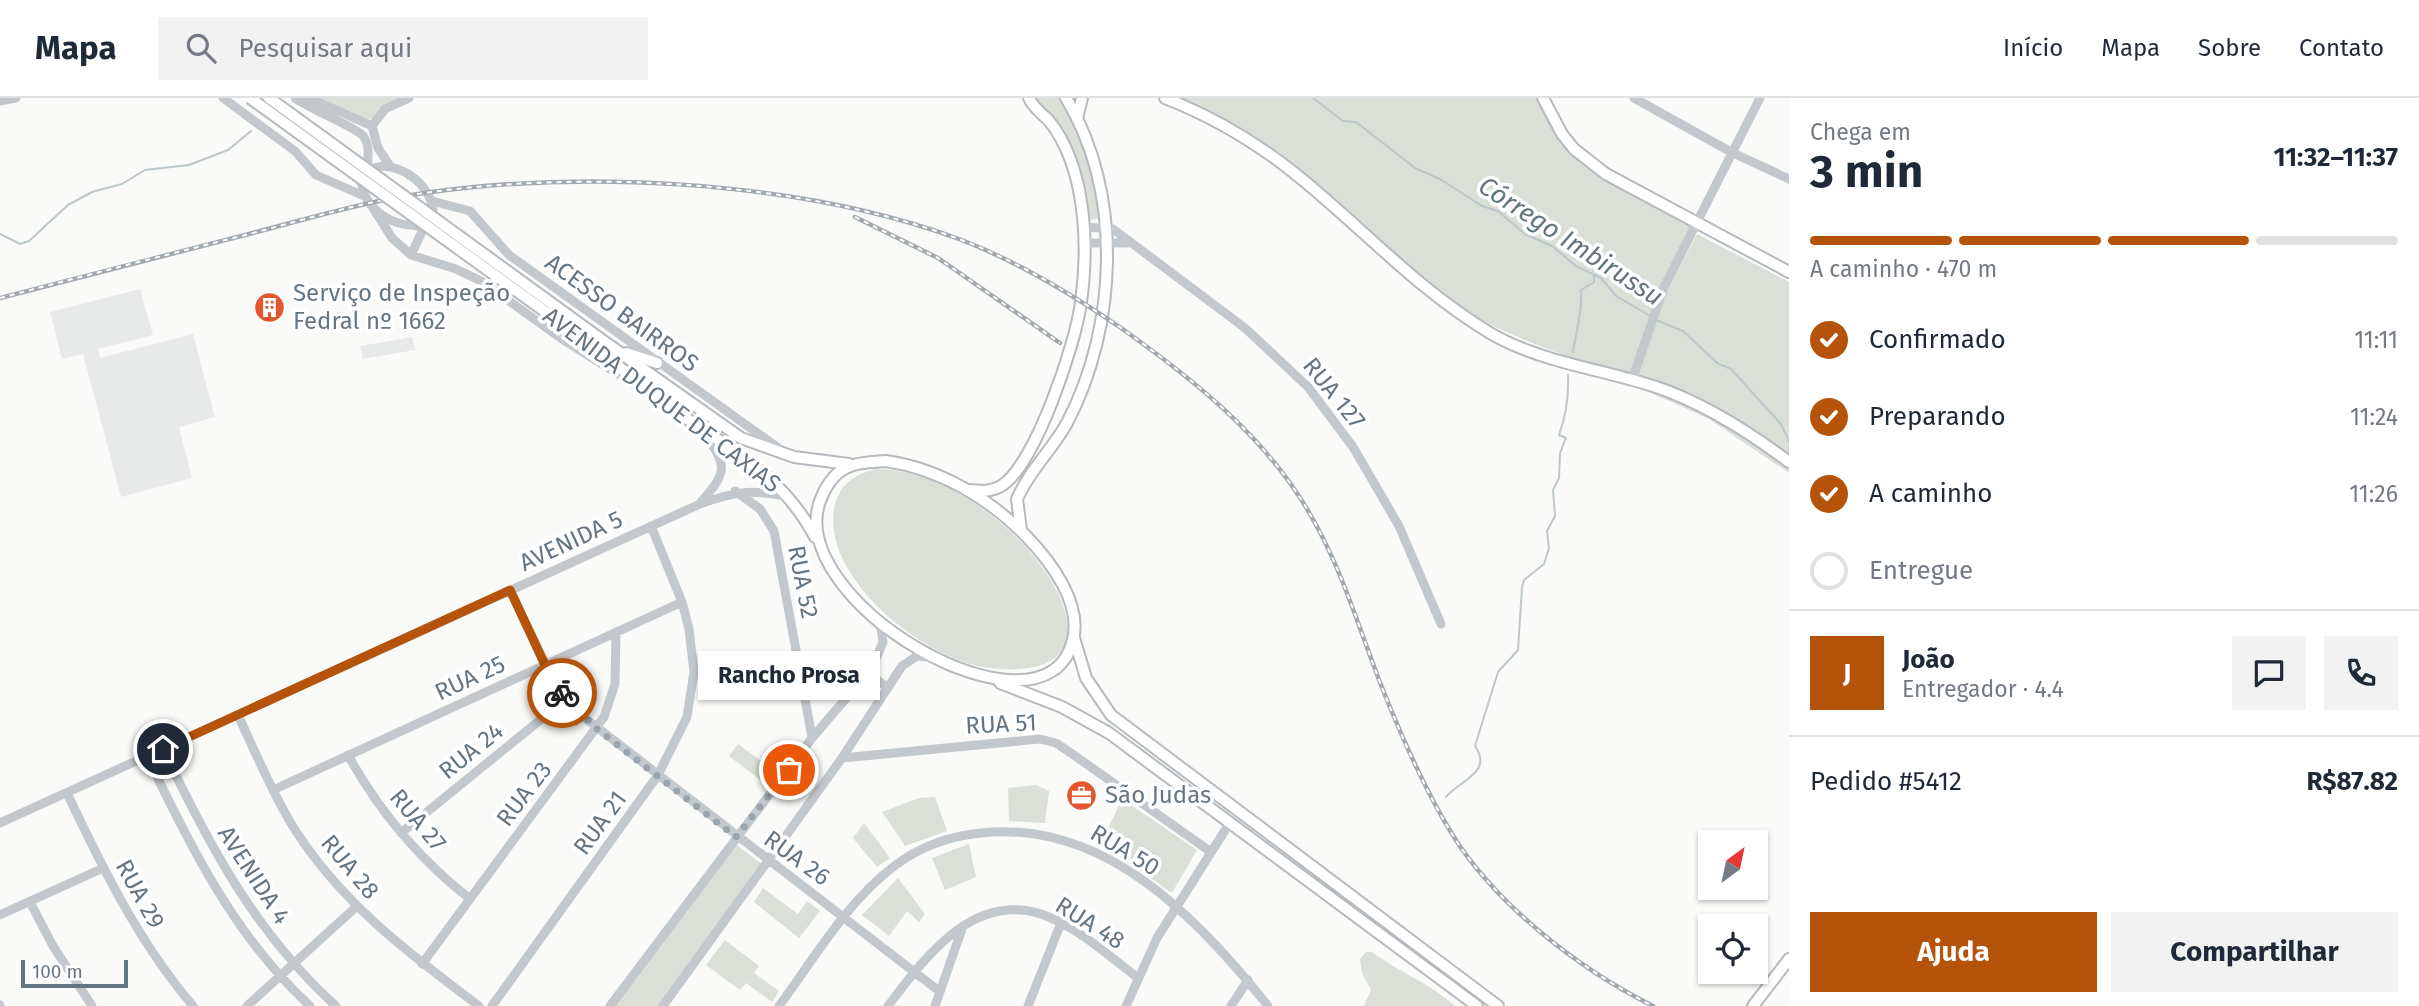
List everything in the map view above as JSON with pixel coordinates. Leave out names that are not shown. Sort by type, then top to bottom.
[{"type":"main road","name":"AVENIDA DUQUE DE CAXIAS","points":[[250,98],[599,344],[618,351],[725,429],[758,446],[794,457],[849,464],[886,461],[903,463],[967,490],[1022,532],[1063,585],[1073,615],[1074,638]]},
{"type":"main road","name":"AVENIDA DUQUE DE CAXIAS","points":[[269,98],[599,344],[671,408],[766,475],[791,497],[846,587],[880,623],[932,657],[994,680]]},
{"type":"main road","points":[[1022,532],[1017,499],[1066,424],[1085,380],[1105,289],[1106,227],[1103,192],[1096,165],[1066,98]]},
{"type":"main road","points":[[1077,118],[1082,98]]},
{"type":"main road","points":[[1165,98],[1207,116],[1283,165],[1416,282],[1493,335],[1549,356],[1657,387],[1739,427],[1789,462]]},
{"type":"main road","points":[[1543,98],[1562,134],[1590,162],[1789,272]]},
{"type":"main road","points":[[967,490],[987,491],[1010,479],[1044,419],[1059,386],[1082,302],[1084,227],[1077,184],[1061,138],[1028,99]]},
{"type":"main road","points":[[618,351],[657,363]]},
{"type":"main road","points":[[819,544],[816,529],[820,498],[827,485],[849,464]]},
{"type":"main road","points":[[994,680],[1033,678],[1048,674],[1064,660],[1074,638]]},
{"type":"main road","points":[[1074,638],[1086,678],[1111,715],[1498,1006]]},
{"type":"main road","points":[[994,680],[1062,707],[1109,733],[1477,1006]]},
{"type":"main road","points":[[1753,1006],[1789,959]]},
{"type":"street","points":[[0,101],[16,98]]},
{"type":"street","points":[[223,98],[295,150],[316,175],[365,196]]},
{"type":"street","points":[[295,98],[320,114],[354,128],[364,137],[369,150],[364,174],[365,196],[392,238],[411,255],[456,269],[481,281],[565,341],[671,408]]},
{"type":"street","points":[[309,98],[372,127],[378,148],[390,166],[415,179],[432,201],[433,209],[411,255]]},
{"type":"street","points":[[372,127],[385,109],[409,98]]},
{"type":"street","points":[[1633,98],[1731,152],[1789,179]]},
{"type":"street","points":[[1632,380],[1657,307],[1695,222],[1760,98]]},
{"type":"street","points":[[340,185],[390,166]]},
{"type":"street","name":"ACESSO BAIRROS","points":[[432,201],[470,211],[509,255],[755,433],[794,457]]},
{"type":"street","points":[[373,208],[399,224],[425,225]]},
{"type":"street","points":[[1084,227],[1106,227]]},
{"type":"street","name":"RUA 127","points":[[1106,227],[1245,328],[1308,387],[1353,447],[1393,516],[1441,624]]},
{"type":"street","points":[[1084,243],[1128,243]]},
{"type":"street","name":"AVENIDA 5","points":[[696,425],[720,456],[723,467],[722,476],[700,504]]},
{"type":"street","name":"AVENIDA 5","points":[[0,823],[700,504],[736,491],[761,491],[791,497]]},
{"type":"street","name":"RUA 52","points":[[736,491],[760,509],[774,531],[812,737]]},
{"type":"street","name":"RUA 21","points":[[492,1006],[659,775],[680,737],[692,699],[694,654],[682,602],[651,526]]},
{"type":"street","name":"RUA 26","points":[[510,590],[545,665],[566,699],[597,729],[939,991]]},
{"type":"street","name":"RUA 25","points":[[273,790],[682,602]]},
{"type":"street","points":[[610,1006],[812,737],[867,673],[881,650],[880,623]]},
{"type":"street","name":"RUA 23","points":[[422,964],[597,729],[615,684],[616,632]]},
{"type":"street","points":[[663,1006],[769,862],[842,758],[887,687],[908,660],[932,657]]},
{"type":"street","points":[[867,673],[887,687]]},
{"type":"street","name":"RUA 24","points":[[401,833],[566,699]]},
{"type":"street","name":"RUA 28","points":[[238,715],[273,790],[316,860],[356,907],[422,964],[479,1006]]},
{"type":"street","name":"RUA 51","points":[[842,758],[1040,738],[1063,748],[1211,852]]},
{"type":"street","name":"AVENIDA 4","points":[[163,749],[216,856],[252,912],[294,964],[336,1006]]},
{"type":"street","name":"RUA 27","points":[[348,755],[401,833],[432,867],[470,899]]},
{"type":"street","name":"AVENIDA 4","points":[[148,756],[183,831],[219,895],[281,975],[310,1006]]},
{"type":"street","name":"RUA 29","points":[[68,793],[103,868],[145,944],[193,1006]]},
{"type":"street","points":[[1126,1006],[1175,906],[1229,824]]},
{"type":"street","name":"RUA 50","points":[[779,1006],[845,917],[875,882],[916,852],[941,841],[998,831],[1024,832],[1073,841],[1127,870],[1175,906],[1248,981],[1268,1006]]},
{"type":"street","points":[[0,915],[103,868]]},
{"type":"street","points":[[30,902],[53,946],[92,1006]]},
{"type":"street","points":[[247,1006],[356,907]]},
{"type":"street","name":"RUA 48","points":[[888,1006],[940,942],[964,924],[993,913],[1021,911],[1049,917],[1138,978]]},
{"type":"street","points":[[1028,1006],[1061,923]]},
{"type":"street","points":[[935,1006],[964,924]]},
{"type":"street","points":[[1231,1006],[1248,981]]},
{"type":"shaded area","points":[[313,98],[410,98],[368,120]]},
{"type":"shaded area","points":[[1031,98],[1086,98],[1077,125],[1091,162],[1102,218],[1089,220],[1083,182],[1073,152],[1057,126]]},
{"type":"shaded area","points":[[1172,98],[1545,98],[1553,120],[1587,161],[1700,226],[1668,290],[1697,234],[1789,282],[1789,473],[1709,419],[1636,386],[1638,378],[1517,337],[1449,301],[1294,168]]},
{"type":"shaded area","points":[[140,289],[153,335],[98,349],[100,358],[193,334],[215,417],[179,427],[192,478],[121,497],[83,354],[62,359],[50,312]]},
{"type":"shaded area","points":[[412,337],[415,350],[363,359],[360,346]]},
{"type":"shaded area","points":[[875,469],[925,478],[974,503],[1016,537],[1048,576],[1066,614],[1064,646],[1040,665],[988,668],[963,662],[935,649],[907,632],[882,610],[859,586],[843,559],[834,532],[837,497],[855,477]]},
{"type":"shaded area","points":[[738,744],[772,769],[762,781],[729,756]]},
{"type":"shaded area","points":[[1036,785],[1049,791],[1045,823],[1009,821],[1008,788]]},
{"type":"shaded area","points":[[935,797],[947,831],[905,846],[882,812],[919,798]]},
{"type":"shaded area","points":[[1122,799],[1197,850],[1172,893],[1101,843]]},
{"type":"shaded area","points":[[864,823],[890,858],[877,867],[853,838]]},
{"type":"shaded area","points":[[969,844],[976,877],[945,890],[932,858]]},
{"type":"shaded area","points":[[737,845],[763,865],[660,1006],[614,1006]]},
{"type":"shaded area","points":[[898,878],[925,914],[919,922],[907,911],[889,936],[862,915]]},
{"type":"shaded area","points":[[763,888],[798,914],[807,901],[820,911],[799,938],[754,902]]},
{"type":"shaded area","points":[[725,940],[759,966],[754,973],[779,991],[772,1002],[746,983],[740,990],[706,965]]},
{"type":"shaded area","points":[[1366,952],[1372,952],[1455,1006],[1364,1006],[1371,990],[1362,973],[1360,959]]},
{"type":"waterway","name":"Córrego Imbirussu","points":[[1313,98],[1343,121],[1356,122],[1415,168],[1440,179],[1482,206],[1498,211],[1525,234],[1552,246],[1576,266],[1601,278],[1616,296],[1652,317]]},
{"type":"waterway","name":"Córrego Imbirussu","points":[[0,234],[20,244],[29,241],[68,205],[92,192],[122,184],[145,170],[189,165],[228,150],[251,131]]},
{"type":"waterway","points":[[1573,352],[1581,290],[1594,282],[1594,275]]},
{"type":"waterway","name":"Córrego Imbirussu","points":[[1656,320],[1683,331],[1717,363],[1731,369],[1781,424],[1789,441]]},
{"type":"waterway","points":[[1446,797],[1472,776],[1480,763],[1480,755],[1475,746],[1498,672],[1518,650],[1524,580],[1544,564],[1549,548],[1547,531],[1555,516],[1553,490],[1559,478],[1560,453],[1566,438],[1559,435],[1564,421],[1568,375]]},
{"type":"railway","points":[[0,298],[380,201],[465,188],[535,183],[682,185],[755,192],[827,203],[895,219],[981,248],[1043,279],[1121,328],[1204,391],[1254,439],[1297,493],[1326,544],[1407,748],[1442,817],[1470,860],[1515,910],[1541,933],[1597,974],[1653,1006]]},
{"type":"railway","points":[[855,217],[938,258],[1060,343]]},
{"type":"way so far","points":[[562,693],[597,729],[736,837],[789,770]]},
{"type":"place","name":"Serviço de Inspeção Fedral nº 1662","points":[[270,307]]},
{"type":"place","name":"Rancho Prosa","points":[[789,770]]},
{"type":"place","name":"São Judas","points":[[1082,795]]},
{"type":"route","points":[[163,749],[510,590],[545,665],[562,693]]}]
